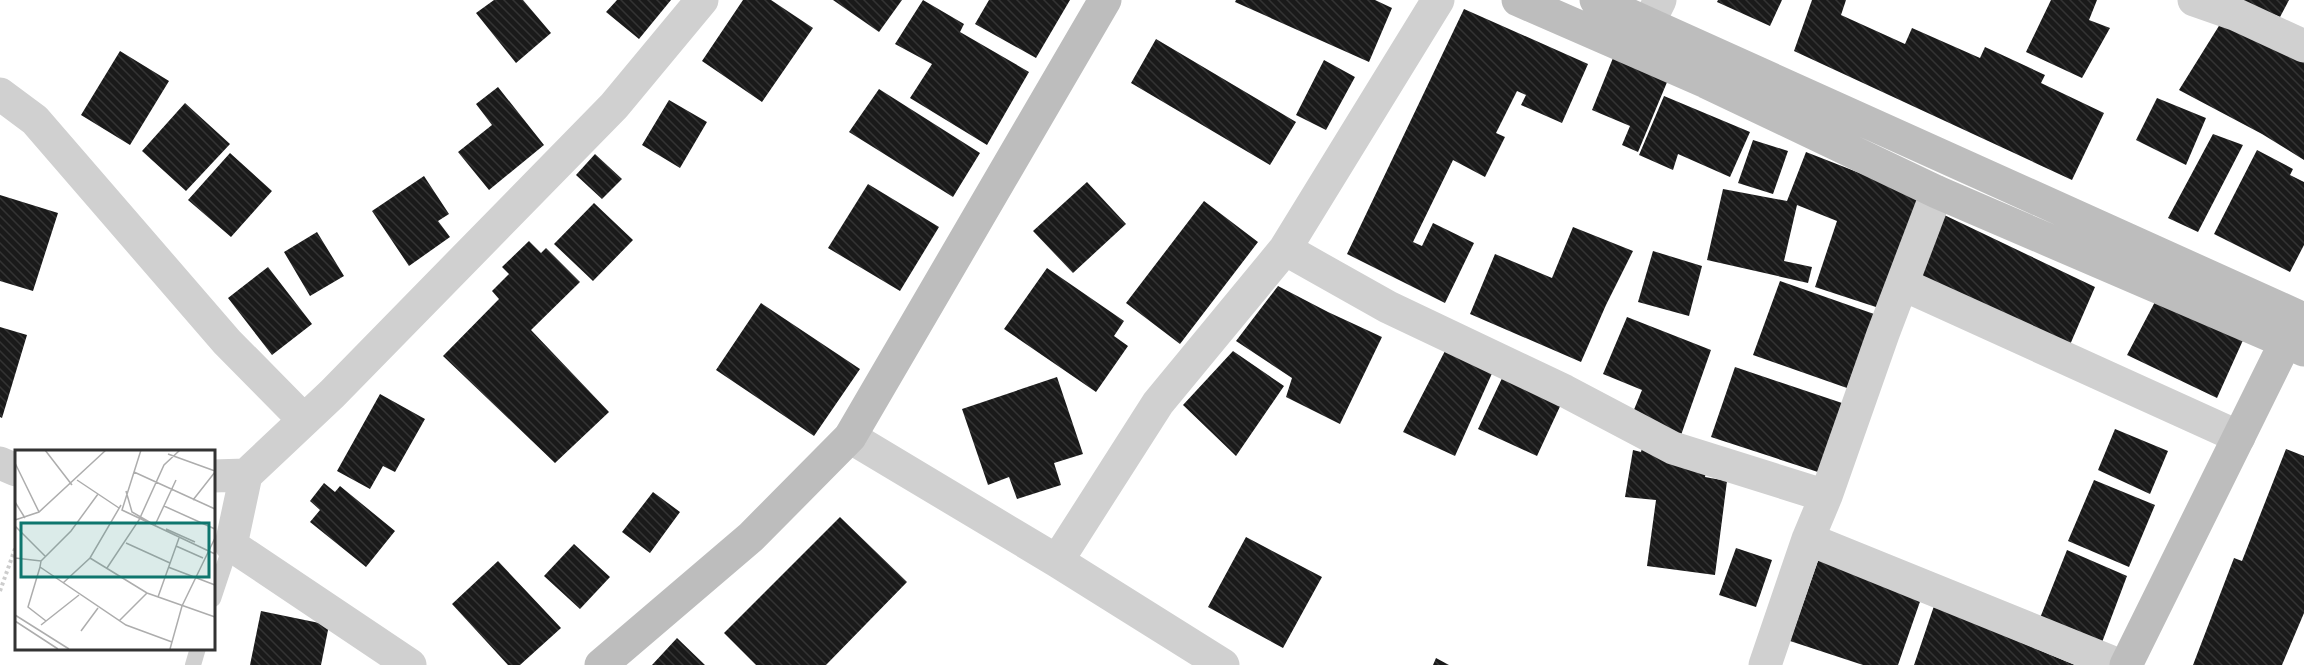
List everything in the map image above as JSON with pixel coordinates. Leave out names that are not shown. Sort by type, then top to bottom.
[{"type":"street","points":[[410,665],[231,545],[246,475],[341,386],[614,106],[702,0]]},
{"type":"street","points":[[601,665],[751,537],[850,437],[1105,0]]},
{"type":"street","points":[[1057,561],[1158,403],[1285,249],[1438,0]]},
{"type":"street","points":[[1518,0],[1706,82],[1937,192],[2299,327]]},
{"type":"street","points":[[1596,0],[1654,12],[2299,327]]},
{"type":"street","points":[[2194,0],[2237,15],[2304,46]]},
{"type":"street","points":[[0,94],[35,120],[227,342],[304,420]]},
{"type":"street","points":[[1766,665],[1808,539],[1826,496],[1937,192]]},
{"type":"street","points":[[1285,249],[1388,307],[1565,391],[1673,448],[1826,496]]},
{"type":"street","points":[[1902,284],[2239,437]]},
{"type":"street","points":[[2126,665],[2239,437],[2299,327]]},
{"type":"street","points":[[850,437],[1057,561],[1223,665]]},
{"type":"street","points":[[0,464],[15,470]]},
{"type":"street","points":[[214,476],[246,475]]},
{"type":"street","points":[[1808,539],[2119,665]]},
{"type":"lane","points":[[214,596],[231,545]]},
{"type":"lane","points":[[193,665],[197,650]]},
{"type":"path","points":[[0,591],[15,549]]},
{"type":"building","points":[[494,0],[523,0],[551,33],[516,63],[476,13]]},
{"type":"building","points":[[617,0],[671,0],[639,39],[606,12]]},
{"type":"building","points":[[743,0],[771,0],[813,28],[762,102],[702,61]]},
{"type":"building","points":[[833,0],[902,0],[879,32]]},
{"type":"building","points":[[923,0],[964,24],[960,32],[1029,72],[987,145],[910,98],[932,64],[895,44]]},
{"type":"building","points":[[989,0],[1070,0],[1036,58],[975,24]]},
{"type":"building","points":[[1236,0],[1375,0],[1392,8],[1369,62],[1235,2]]},
{"type":"building","points":[[1718,0],[1782,0],[1770,26],[1717,2]]},
{"type":"building","points":[[1812,0],[1846,0],[1841,15],[1905,44],[1912,28],[1980,58],[1985,47],[2045,75],[2041,83],[2104,113],[2072,180],[1794,51]]},
{"type":"building","points":[[2051,0],[2097,0],[2089,20],[2110,28],[2082,78],[2026,52]]},
{"type":"building","points":[[2237,0],[2289,0],[2280,17]]},
{"type":"building","points":[[1464,9],[1588,64],[1562,123],[1521,105],[1526,95],[1517,91],[1496,133],[1505,137],[1485,177],[1453,160],[1413,242],[1422,246],[1433,223],[1474,243],[1445,303],[1347,254]]},
{"type":"building","points":[[2222,21],[2304,54],[2304,160],[2262,134],[2179,90]]},
{"type":"building","points":[[1156,39],[1296,122],[1270,165],[1131,83]]},
{"type":"building","points":[[120,51],[169,81],[130,145],[81,115]]},
{"type":"building","points":[[1615,53],[1670,75],[1638,152],[1622,145],[1630,126],[1592,110]]},
{"type":"building","points":[[1324,60],[1355,77],[1326,130],[1296,115]]},
{"type":"building","points":[[498,87],[544,145],[489,190],[458,152],[492,125],[476,104]]},
{"type":"building","points":[[879,89],[980,153],[953,197],[849,132]]},
{"type":"building","points":[[1664,96],[1750,132],[1730,177],[1678,154],[1673,170],[1639,155]]},
{"type":"building","points":[[2157,98],[2206,118],[2186,165],[2136,140]]},
{"type":"building","points":[[669,100],[707,122],[680,168],[642,145]]},
{"type":"building","points":[[185,103],[230,144],[186,191],[142,151]]},
{"type":"building","points":[[2213,134],[2243,145],[2198,232],[2168,218]]},
{"type":"building","points":[[1753,140],[1788,151],[1773,194],[1738,183]]},
{"type":"building","points":[[2257,150],[2293,169],[2290,175],[2304,182],[2304,245],[2290,272],[2214,234]]},
{"type":"building","points":[[1806,152],[1921,197],[1882,309],[1815,287],[1837,221],[1797,205],[1784,261],[1812,267],[1808,283],[1707,260],[1723,189],[1787,201]]},
{"type":"building","points":[[230,153],[272,191],[231,237],[188,200]]},
{"type":"building","points":[[595,154],[622,179],[602,199],[576,175]]},
{"type":"building","points":[[424,176],[449,214],[438,221],[450,237],[409,266],[372,211]]},
{"type":"building","points":[[1087,182],[1126,224],[1073,273],[1033,231]]},
{"type":"building","points":[[868,184],[939,227],[900,291],[828,248]]},
{"type":"building","points":[[0,195],[58,213],[33,291],[0,281]]},
{"type":"building","points":[[1204,201],[1258,242],[1180,344],[1126,303]]},
{"type":"building","points":[[594,203],[633,240],[593,281],[554,244]]},
{"type":"building","points":[[1938,212],[2095,287],[2069,347],[1914,277]]},
{"type":"building","points":[[1573,227],[1633,251],[1581,362],[1470,314],[1495,254],[1552,278]]},
{"type":"building","points":[[317,232],[344,276],[310,296],[284,252]]},
{"type":"building","points":[[529,241],[541,253],[546,248],[580,282],[531,330],[609,412],[555,463],[443,356],[499,299],[492,291],[509,274],[502,267]]},
{"type":"building","points":[[1653,251],[1702,266],[1689,316],[1638,302]]},
{"type":"building","points":[[268,267],[312,324],[272,355],[228,298]]},
{"type":"building","points":[[1047,268],[1124,321],[1114,336],[1128,346],[1096,392],[1004,329]]},
{"type":"building","points":[[1780,281],[1874,314],[1847,388],[1753,355]]},
{"type":"building","points":[[1278,286],[1382,337],[1340,424],[1286,397],[1292,378],[1236,341]]},
{"type":"building","points":[[2157,298],[2244,338],[2217,398],[2127,355]]},
{"type":"building","points":[[761,303],[860,369],[814,436],[716,370]]},
{"type":"building","points":[[1627,317],[1711,350],[1680,438],[1631,417],[1642,390],[1603,374]]},
{"type":"building","points":[[0,327],[27,335],[2,418],[0,417]]},
{"type":"building","points":[[1446,349],[1494,369],[1455,456],[1403,432]]},
{"type":"building","points":[[1233,351],[1284,386],[1236,456],[1183,405]]},
{"type":"building","points":[[1735,367],[1845,404],[1824,474],[1711,437]]},
{"type":"building","points":[[1504,374],[1563,400],[1537,456],[1478,429]]},
{"type":"building","points":[[1057,377],[1083,454],[1054,463],[1061,485],[1017,499],[1009,477],[988,485],[962,409]]},
{"type":"building","points":[[380,394],[425,419],[395,472],[383,466],[370,489],[337,471]]},
{"type":"building","points":[[2115,429],[2168,451],[2150,494],[2098,470]]},
{"type":"building","points":[[1642,448],[1707,467],[1705,477],[1727,481],[1715,575],[1647,566],[1656,500],[1625,497],[1633,450],[1641,452]]},
{"type":"building","points":[[2286,449],[2304,456],[2304,613],[2282,665],[2193,665],[2234,558],[2242,561]]},
{"type":"building","points":[[2094,480],[2155,505],[2129,567],[2068,541]]},
{"type":"building","points":[[324,483],[335,492],[340,486],[395,531],[366,567],[310,522],[320,510],[310,501]]},
{"type":"building","points":[[653,492],[680,512],[650,553],[622,532]]},
{"type":"building","points":[[840,517],[907,582],[826,665],[756,665],[724,633]]},
{"type":"building","points":[[1246,537],[1322,577],[1283,648],[1208,607]]},
{"type":"building","points":[[574,544],[610,577],[580,609],[544,576]]},
{"type":"building","points":[[1736,548],[1772,560],[1756,607],[1719,595]]},
{"type":"building","points":[[2067,550],[2127,576],[2101,645],[2040,618]]},
{"type":"building","points":[[1819,558],[1923,593],[1898,665],[1863,665],[1790,641]]},
{"type":"building","points":[[498,561],[561,628],[520,665],[508,665],[452,604]]},
{"type":"building","points":[[1934,606],[2075,665],[1914,665]]},
{"type":"building","points":[[261,611],[329,625],[321,665],[250,665]]},
{"type":"building","points":[[677,638],[705,665],[652,665]]},
{"type":"building","points":[[1436,658],[1449,665],[1433,665]]}]
